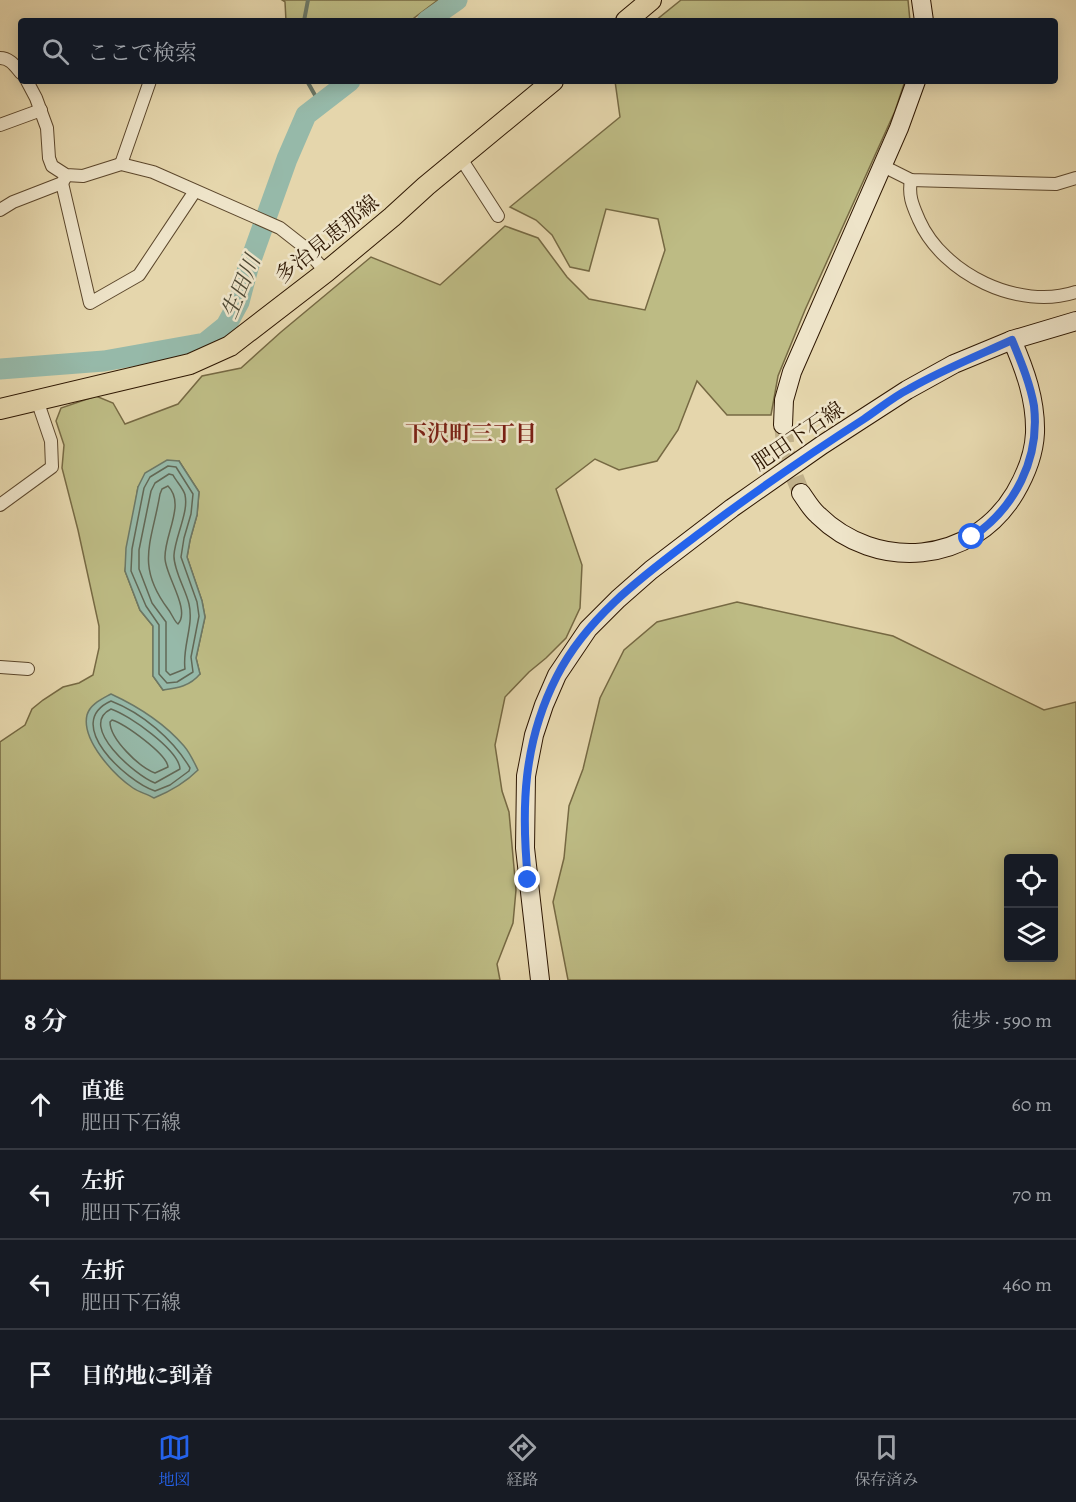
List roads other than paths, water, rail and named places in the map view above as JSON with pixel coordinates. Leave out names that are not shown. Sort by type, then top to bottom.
[{"type":"main road","points":[[630,18],[651,0]]},
{"type":"main road","points":[[921,0],[924,18]]},
{"type":"main road","name":"多治見恵那線","points":[[0,409],[190,364],[230,346],[326,272],[549,84]]},
{"type":"main road","name":"肥田下石線","points":[[783,425],[784,400],[792,372],[883,166],[915,84]]},
{"type":"main road","name":"肥田下石線","points":[[540,980],[525,848],[526,776],[534,735],[544,705],[557,675],[588,629],[651,570],[732,508],[822,445],[907,390],[954,364],[1012,340],[1076,321]]},
{"type":"main road","points":[[801,493],[817,514],[845,536],[872,548],[896,553],[918,553],[952,547],[990,525],[1007,506],[1022,481],[1035,435],[1034,406],[1028,382],[1012,340]]},
{"type":"street","points":[[0,58],[6,58],[18,70]]},
{"type":"street","points":[[28,84],[47,128],[52,166],[64,179],[90,303],[140,275],[195,191]]},
{"type":"street","points":[[121,164],[149,84]]},
{"type":"street","points":[[0,125],[41,110]]},
{"type":"street","points":[[460,157],[498,216]]},
{"type":"street","points":[[0,210],[64,179],[121,164],[153,172],[280,228],[303,246],[326,272]]},
{"type":"street","points":[[883,166],[911,180],[1056,184],[1076,178]]},
{"type":"street","points":[[911,180],[909,192],[911,201],[924,232],[963,272],[985,285],[1011,292],[1035,296],[1068,295],[1076,292]]},
{"type":"street","points":[[0,505],[52,467],[51,441],[37,400]]},
{"type":"street","points":[[0,667],[28,669]]},
{"type":"water","points":[[167,460],[179,461],[199,492],[197,515],[187,557],[205,617],[196,658],[200,674],[183,686],[163,690],[153,676],[153,626],[140,610],[125,571],[126,548],[138,487],[145,473]]},
{"type":"water","points":[[111,694],[141,710],[168,730],[186,749],[198,770],[178,786],[154,798],[125,782],[94,746],[86,725],[87,715],[91,708]]},
{"type":"waterway","points":[[305,18],[308,0]]},
{"type":"waterway","name":"生田川","points":[[431,18],[457,0]]},
{"type":"waterway","points":[[309,84],[320,104]]},
{"type":"waterway","name":"生田川","points":[[0,369],[104,361],[205,343],[226,326],[239,302],[248,268],[287,159],[306,115],[346,84]]},
{"type":"tunnel","points":[[783,425],[787,458],[801,493]]},
{"type":"district","name":"下沢町三丁目","points":[[471,434]]}]
